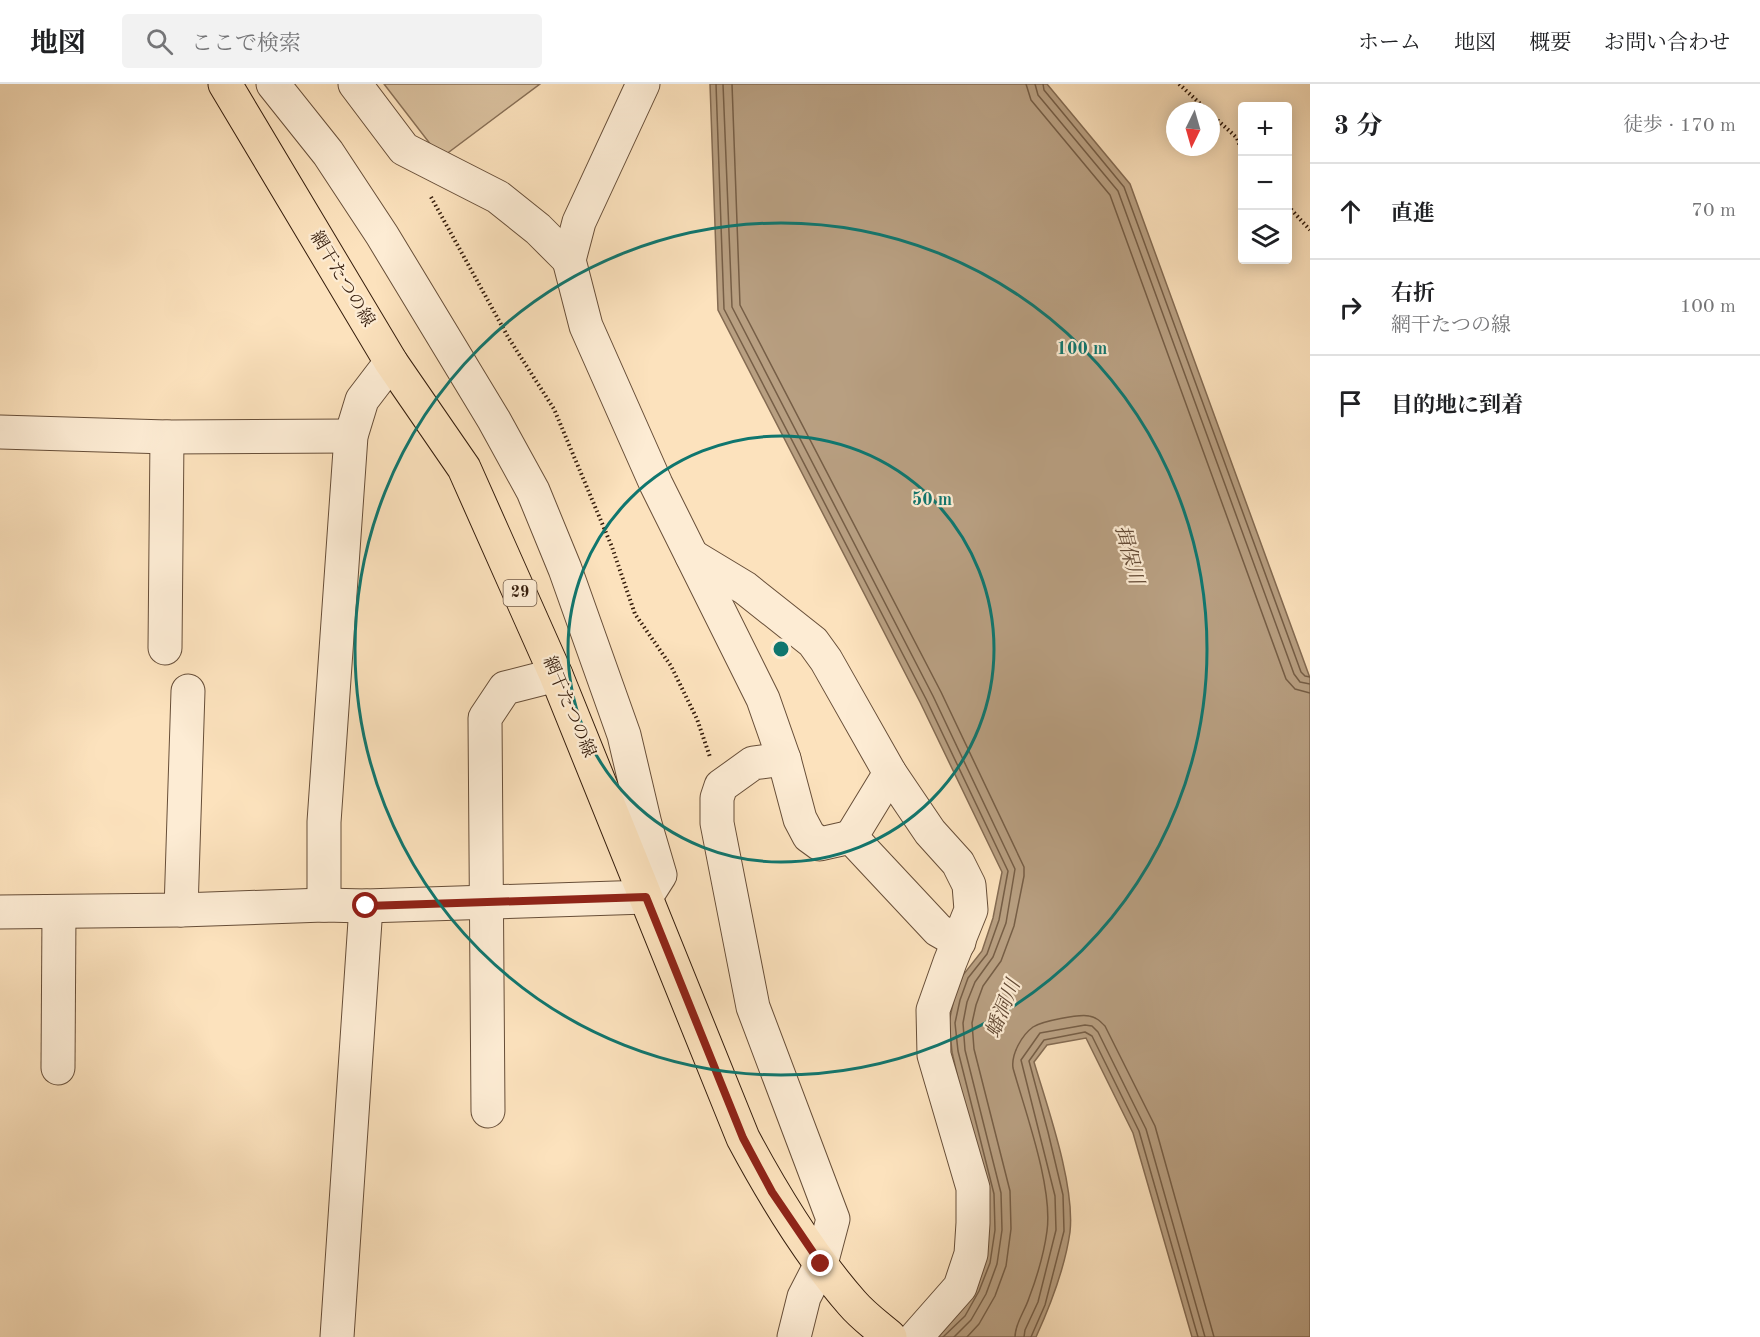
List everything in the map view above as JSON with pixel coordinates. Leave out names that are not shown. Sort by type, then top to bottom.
[{"type":"main road","name":"網干たつの線","points":[[225,84],[391,362],[464,468],[556,675],[743,1138],[772,1192],[821,1264],[853,1305],[890,1337]]},
{"type":"street","points":[[0,912],[366,906],[646,897],[660,875],[645,824],[624,735],[565,569],[533,491],[494,420],[382,235],[328,153],[273,84]]},
{"type":"street","points":[[355,84],[404,149],[498,196],[538,229],[569,260]]},
{"type":"street","points":[[643,84],[579,222],[569,260],[586,326],[656,483],[763,699],[784,759],[800,819],[809,836],[820,844],[851,837],[890,773]]},
{"type":"street","points":[[324,905],[324,822],[351,435],[362,400],[391,362]]},
{"type":"street","points":[[0,432],[167,436],[351,435]]},
{"type":"street","points":[[165,648],[167,436]]},
{"type":"street","points":[[692,556],[745,588],[813,642],[826,660],[890,773],[930,832],[958,863],[969,885],[971,910],[933,1010],[934,1055],[973,1188],[971,1254],[960,1287],[916,1337]]},
{"type":"street","points":[[488,1111],[485,718],[505,688],[556,675]]},
{"type":"street","points":[[181,910],[188,691]]},
{"type":"street","points":[[784,759],[753,763],[721,786],[717,798],[717,823],[753,1007],[833,1219],[821,1264],[804,1296],[794,1337]]},
{"type":"street","points":[[851,837],[938,930],[959,942]]},
{"type":"street","points":[[337,1337],[366,906]]},
{"type":"street","points":[[58,1068],[59,912]]},
{"type":"path","points":[[1179,84],[1198,102]]},
{"type":"path","points":[[1220,122],[1238,141]]},
{"type":"path","points":[[427,191],[508,337],[554,409],[612,547],[635,614],[671,666],[697,719],[721,786]]},
{"type":"path","points":[[1291,210],[1310,230]]},
{"type":"shaded area","points":[[384,84],[540,84],[441,158]]},
{"type":"water","points":[[710,84],[1047,84],[1130,184],[1310,678],[1310,1337],[1192,1337],[1133,1133],[1086,1038],[1047,1045],[1034,1062],[1059,1147],[1070,1213],[1070,1232],[1061,1272],[1036,1337],[935,1337],[960,1312],[974,1288],[971,1136],[952,1052],[949,1022],[963,975],[982,951],[993,918],[1002,872],[920,702],[718,310]]},
{"type":"route","points":[[366,906],[646,897],[743,1138],[772,1192],[821,1264]]},
{"type":"water label","name":"揖保川","points":[[1128,555]]},
{"type":"water label","name":"蟠洞川","points":[[1004,1009]]}]
